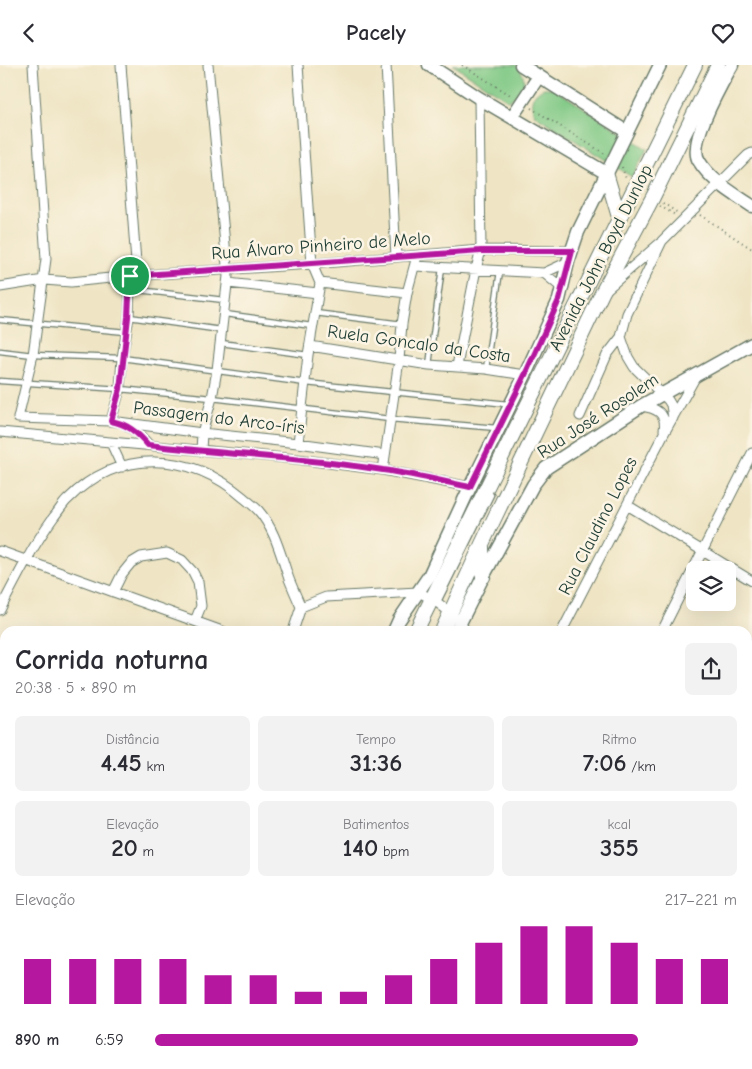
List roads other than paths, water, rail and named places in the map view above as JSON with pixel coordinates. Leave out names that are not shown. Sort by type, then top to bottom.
[{"type":"main road","name":"Avenida John Boyd Dunlop","points":[[419,626],[434,604],[618,217],[694,65]]},
{"type":"main road","name":"Avenida John Boyd Dunlop","points":[[456,622],[482,543],[602,293],[654,200],[718,65]]},
{"type":"main road","points":[[606,173],[618,217]]},
{"type":"main road","points":[[482,543],[482,577]]},
{"type":"street","points":[[28,383],[46,259],[33,65]]},
{"type":"street","points":[[111,421],[120,389],[128,317],[130,276],[136,262],[121,65]]},
{"type":"street","points":[[201,451],[202,433],[212,398],[217,370],[228,283],[208,65]]},
{"type":"street","points":[[298,65],[312,264],[320,283],[312,325],[298,443]]},
{"type":"street","points":[[386,65],[396,257]]},
{"type":"street","points":[[429,65],[479,98],[606,173]]},
{"type":"street","points":[[521,65],[627,133]]},
{"type":"street","points":[[396,626],[429,576],[525,375],[559,300],[578,232],[660,65]]},
{"type":"street","points":[[732,65],[696,141],[697,160],[720,184],[752,205]]},
{"type":"street","points":[[512,117],[539,76]]},
{"type":"street","points":[[457,366],[481,251],[479,98]]},
{"type":"street","points":[[602,293],[662,241],[683,217],[752,153]]},
{"type":"street","points":[[580,416],[607,355],[621,337],[627,314],[662,241]]},
{"type":"street","name":"Rua Álvaro Pinheiro de Melo","points":[[0,287],[44,280],[71,282],[130,276],[481,251],[570,256]]},
{"type":"street","points":[[383,470],[399,360],[402,324],[407,293],[417,256]]},
{"type":"street","points":[[415,266],[544,273],[570,256]]},
{"type":"street","points":[[544,273],[562,288]]},
{"type":"street","points":[[228,283],[318,293]]},
{"type":"street","points":[[320,283],[407,293]]},
{"type":"street","points":[[621,337],[624,348],[634,367],[672,405],[672,418]]},
{"type":"street","name":"Rua José Rosolem","points":[[456,622],[532,485],[546,468],[641,406],[752,344]]},
{"type":"street","name":"Ruela Goncalo da Costa","points":[[309,350],[525,375]]},
{"type":"street","name":"Rua Claudino Lopes","points":[[565,626],[696,375]]},
{"type":"street","name":"Passagem do Arco-íris","points":[[28,383],[18,418],[111,421],[385,455]]},
{"type":"street","points":[[641,406],[654,407],[659,413],[665,424],[663,435]]},
{"type":"street","points":[[122,423],[138,433],[148,445]]},
{"type":"street","points":[[0,432],[297,459],[383,470],[470,487]]},
{"type":"street","points":[[111,443],[122,467]]},
{"type":"street","points":[[665,626],[752,453]]},
{"type":"street","points":[[0,610],[26,559],[66,501],[83,487],[122,467],[146,461],[172,462],[211,475],[236,491],[259,511],[281,553],[301,607],[295,626]]},
{"type":"street","points":[[627,505],[752,581]]},
{"type":"street","points":[[0,551],[208,626]]},
{"type":"street","points":[[113,592],[122,574],[131,563],[141,557],[167,553],[182,560],[193,572],[198,582],[201,606],[195,621]]},
{"type":"street","points":[[301,607],[326,597],[418,592],[456,622]]},
{"type":"lane","points":[[456,622],[514,464],[712,65]]},
{"type":"lane","points":[[430,365],[442,268]]},
{"type":"lane","points":[[486,369],[500,271]]},
{"type":"lane","points":[[130,289],[226,301]]},
{"type":"lane","points":[[315,313],[402,324]]},
{"type":"lane","points":[[225,314],[312,325]]},
{"type":"lane","points":[[128,317],[222,331]]},
{"type":"lane","points":[[0,320],[126,332]]},
{"type":"lane","points":[[221,343],[309,350]]},
{"type":"lane","points":[[0,351],[33,355],[122,359],[306,383],[511,404]]},
{"type":"lane","points":[[0,381],[120,389],[499,429]]},
{"type":"lane","points":[[434,604],[494,489]]},
{"type":"lane","points":[[425,626],[430,617]]}]
